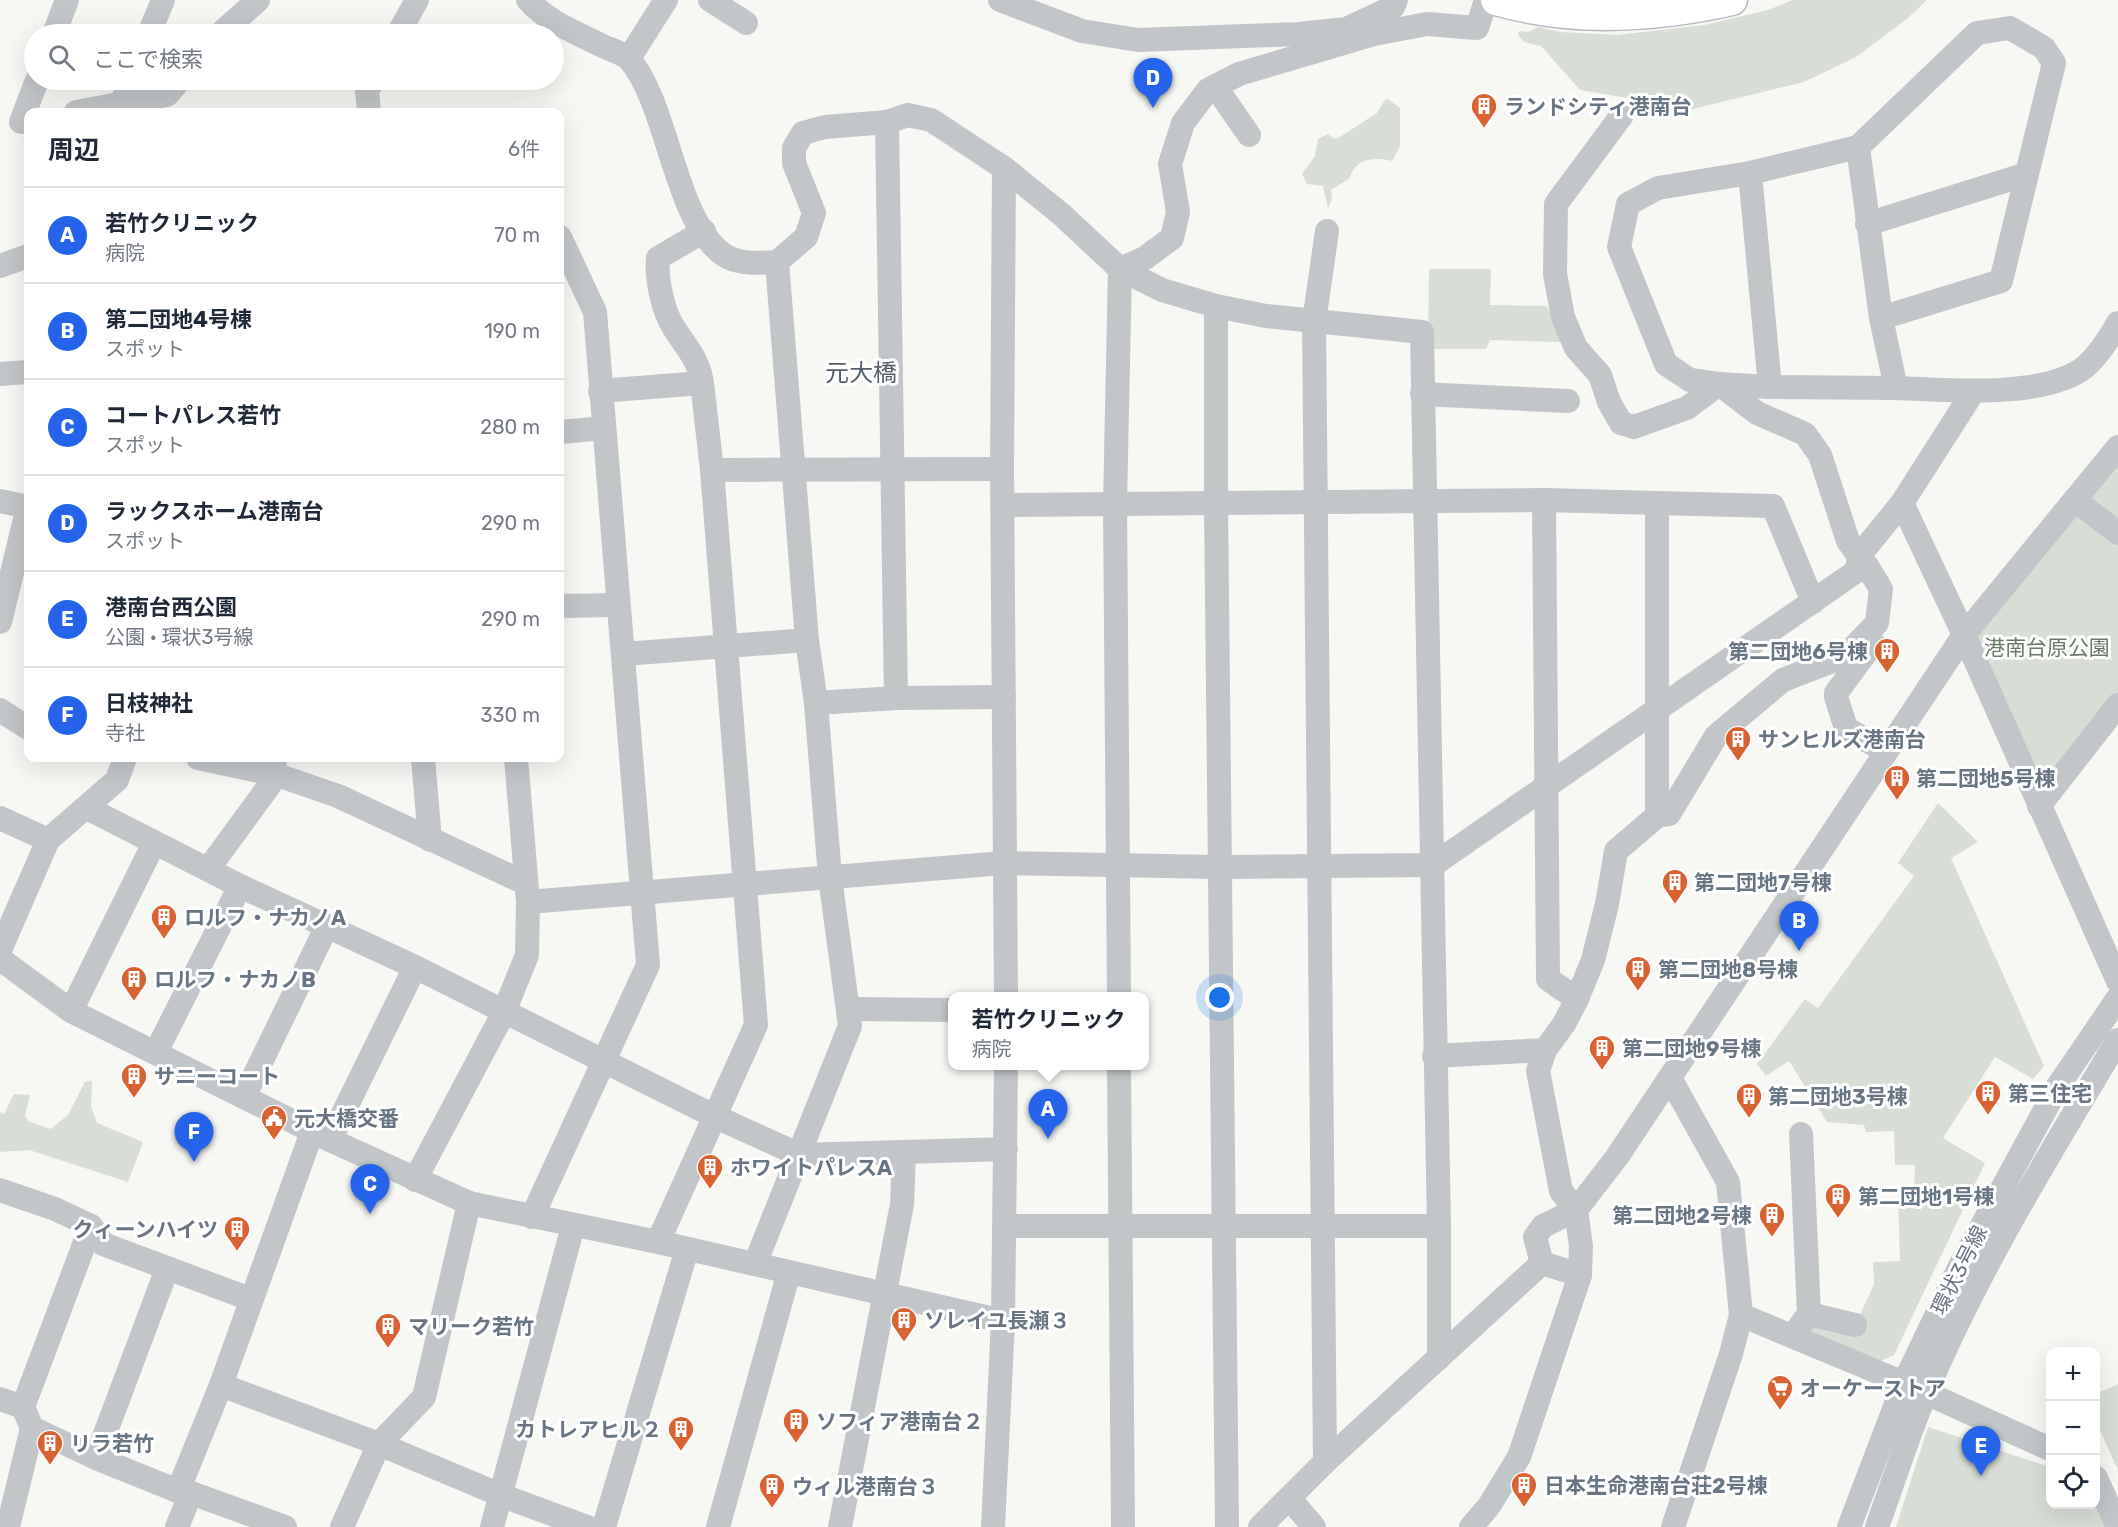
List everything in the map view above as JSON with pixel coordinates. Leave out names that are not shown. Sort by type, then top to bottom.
[{"type":"main road","points":[[1496,0],[1514,5],[1601,15],[1689,9],[1732,0]]},
{"type":"street","points":[[58,24],[67,0]]},
{"type":"street","points":[[153,24],[163,0]]},
{"type":"street","points":[[230,24],[258,0]]},
{"type":"street","points":[[404,24],[417,0]]},
{"type":"street","points":[[629,58],[666,0]]},
{"type":"street","points":[[710,0],[746,23]]},
{"type":"street","points":[[1000,0],[1082,31],[1138,40],[1299,34],[1427,24],[1477,28],[1486,0]]},
{"type":"street","points":[[1120,269],[1145,258],[1172,238],[1178,212],[1170,164],[1183,123],[1208,90],[1239,74],[1374,27],[1393,7],[1396,0]]},
{"type":"street","points":[[533,2],[560,24]]},
{"type":"street","points":[[564,27],[629,58],[646,90],[690,209],[713,246],[726,256],[742,261],[777,262],[806,237],[814,213],[794,163],[794,148],[803,133],[825,127],[887,122],[908,115],[931,120],[1004,168],[1061,214],[1120,269],[1162,290],[1216,306],[1314,322],[1422,332],[1439,1226],[1439,1358]]},
{"type":"street","points":[[1881,318],[2001,281],[2054,63],[2044,48],[2010,28],[1977,33],[1858,147],[1750,173],[1658,188],[1628,204],[1619,247],[1666,364],[1690,380],[1770,387],[1896,387],[1973,392],[2027,387],[2084,368],[2105,345],[2118,323]]},
{"type":"street","points":[[1215,86],[1249,135]]},
{"type":"street","points":[[26,108],[33,90]]},
{"type":"street","points":[[121,103],[126,90]]},
{"type":"street","points":[[368,90],[369,108]]},
{"type":"street","points":[[96,108],[173,96]]},
{"type":"street","points":[[1622,115],[1556,204],[1555,274],[1563,317],[1576,348],[1600,375],[1609,402],[1621,423],[1634,427],[1687,408],[1719,384]]},
{"type":"street","points":[[887,122],[896,698]]},
{"type":"street","points":[[1858,147],[1881,318],[1896,387]]},
{"type":"street","points":[[1004,168],[1002,468],[1006,992]]},
{"type":"street","points":[[1750,173],[1770,387]]},
{"type":"street","points":[[1867,224],[2027,174]]},
{"type":"street","points":[[658,1242],[756,1025],[712,470],[702,383],[691,349],[670,321],[657,267],[658,258],[704,231]]},
{"type":"street","points":[[1325,1462],[1317,866],[1314,322],[1327,231]]},
{"type":"street","points":[[532,1217],[648,965],[595,312],[564,246]]},
{"type":"street","points":[[0,266],[24,257]]},
{"type":"street","points":[[755,1264],[850,1026],[830,877],[816,703],[807,640],[777,262]]},
{"type":"street","points":[[1119,992],[1115,504],[1120,269]]},
{"type":"street","points":[[1216,306],[1222,1227],[1227,1527]]},
{"type":"street","points":[[0,374],[24,372]]},
{"type":"street","points":[[600,391],[702,383]]},
{"type":"street","points":[[1719,384],[1757,413],[1805,434],[1820,455],[1848,541],[1892,586],[1883,629],[1836,693],[1846,728],[1886,752]]},
{"type":"street","points":[[236,762],[275,766],[429,840],[527,892],[642,891],[1004,863],[1219,867],[1433,865],[1858,570],[1862,555],[1902,503],[1973,392]]},
{"type":"street","points":[[1422,394],[1568,400]]},
{"type":"street","points":[[564,432],[603,428]]},
{"type":"street","points":[[1542,1263],[1535,1237],[1543,1226],[1576,1210],[1617,1157],[1964,635],[2118,447]]},
{"type":"street","points":[[712,470],[1002,468]]},
{"type":"street","points":[[1004,505],[1544,500],[1773,506],[1813,602]]},
{"type":"street","points":[[1544,500],[1548,979],[1577,999]]},
{"type":"street","points":[[0,501],[24,506]]},
{"type":"street","points":[[2076,501],[2118,533]]},
{"type":"street","points":[[1657,503],[1657,816]]},
{"type":"street","points":[[1902,503],[1964,635],[2118,981]]},
{"type":"street","points":[[0,622],[24,523]]},
{"type":"street","points":[[1471,1527],[1489,1506],[1519,1457],[1580,1275],[1581,1246],[1576,1210],[1561,1191],[1538,1071],[1545,1050],[1564,1024],[1577,999],[1596,949],[1616,851],[1657,816],[1669,814],[1716,736],[1784,680],[1835,660],[1850,651],[1877,622],[1881,589],[1862,555]]},
{"type":"street","points":[[564,606],[618,604]]},
{"type":"street","points":[[624,654],[807,640]]},
{"type":"street","points":[[816,703],[896,698],[1004,697]]},
{"type":"street","points":[[2039,806],[2118,705]]},
{"type":"street","points":[[0,710],[24,725]]},
{"type":"street","points":[[0,950],[48,840],[117,780],[124,762]]},
{"type":"street","points":[[423,762],[429,840]]},
{"type":"street","points":[[415,1180],[504,1011],[527,955],[527,892],[516,762]]},
{"type":"street","points":[[208,868],[275,766]]},
{"type":"street","points":[[87,808],[240,886],[415,967],[716,1117],[800,1155],[1006,1149]]},
{"type":"street","points":[[0,818],[48,840]]},
{"type":"street","points":[[71,1011],[154,843]]},
{"type":"street","points":[[156,1052],[240,886]]},
{"type":"street","points":[[244,1097],[327,926]]},
{"type":"street","points":[[0,959],[71,1011],[321,1136],[469,1203],[658,1242],[1003,1321]]},
{"type":"street","points":[[177,1527],[185,1492],[250,1299],[321,1136],[415,967]]},
{"type":"street","name":"環状3号線","points":[[1849,1527],[1904,1383],[1960,1266],[2058,1086],[2118,998]]},
{"type":"street","points":[[849,1009],[948,1010]]},
{"type":"street","name":"環状3号線","points":[[1877,1527],[1925,1395],[2021,1203],[2118,1040]]},
{"type":"street","points":[[1434,1056],[1545,1050]]},
{"type":"street","points":[[993,1527],[1003,1321],[1006,1070]]},
{"type":"street","points":[[1119,1070],[1124,1527]]},
{"type":"street","points":[[1670,1078],[1728,1182],[1741,1315],[1731,1354],[1673,1527]]},
{"type":"street","points":[[1790,1336],[1809,1314],[1801,1134]]},
{"type":"street","points":[[840,1527],[902,1204],[904,1153]]},
{"type":"street","points":[[0,1190],[55,1209],[91,1226],[103,1244],[250,1299]]},
{"type":"street","points":[[342,1527],[379,1444],[424,1397],[469,1203]]},
{"type":"street","points":[[1005,1226],[1120,1224],[1322,1228],[1439,1226]]},
{"type":"street","points":[[8,1527],[27,1417],[91,1226]]},
{"type":"street","points":[[492,1527],[573,1226]]},
{"type":"street","points":[[604,1527],[687,1249]]},
{"type":"street","points":[[1542,1263],[1580,1275]]},
{"type":"street","points":[[1260,1527],[1325,1462],[1542,1263]]},
{"type":"street","points":[[96,1458],[166,1269]]},
{"type":"street","points":[[718,1527],[789,1272]]},
{"type":"street","points":[[1809,1314],[1856,1324]]},
{"type":"street","points":[[1741,1315],[1904,1383],[1925,1395],[2046,1447]]},
{"type":"street","points":[[221,1385],[379,1444],[502,1496],[587,1527]]},
{"type":"street","points":[[0,1399],[96,1458],[285,1527]]},
{"type":"street","points":[[2100,1487],[2118,1527]]},
{"type":"street","points":[[1289,1498],[1314,1527]]},
{"type":"green space","points":[[1793,0],[1927,0],[1908,18],[1856,57],[1804,82],[1693,109],[1580,90],[1541,46],[1524,42],[1518,35],[1519,31],[1528,32],[1538,27],[1560,32],[1617,35],[1704,25],[1768,10]]},
{"type":"green space","points":[[1388,99],[1400,108],[1400,146],[1392,161],[1373,159],[1356,166],[1350,178],[1331,190],[1332,199],[1328,208],[1323,186],[1307,184],[1302,174],[1315,156],[1318,139],[1328,134],[1334,139],[1338,138],[1377,113],[1384,101]]},
{"type":"green space","points":[[1429,269],[1491,269],[1490,305],[1547,306],[1563,342],[1490,340],[1486,349],[1428,349]]},
{"type":"green space","name":"港南台原公園","points":[[2118,447],[2118,705],[2039,806],[1964,635]]},
{"type":"green space","points":[[1938,803],[1978,842],[1951,858],[2044,1066],[2033,1079],[1995,1057],[1943,1138],[1985,1163],[1894,1355],[1865,1368],[1790,1336],[1809,1312],[1856,1324],[1874,1284],[1873,1262],[1900,1261],[1898,1195],[1914,1194],[1915,1165],[1895,1165],[1894,1131],[1866,1132],[1864,1125],[1827,1122],[1789,1061],[1766,1076],[1757,1064],[1805,999],[1818,1008],[1914,876],[1898,863]]},
{"type":"green space","points":[[92,1081],[91,1107],[97,1123],[143,1142],[128,1182],[29,1150],[0,1152],[0,1112],[4,1114],[14,1094],[30,1095],[25,1115],[28,1121],[51,1129],[68,1115],[85,1082]]},
{"type":"green space","points":[[2118,1384],[2118,1470],[2100,1431],[2100,1392]]},
{"type":"green space","points":[[1928,1427],[2046,1466],[2046,1509],[2100,1509],[2114,1527],[1896,1527]]},
{"type":"place","name":"ラックスホーム港南台","points":[[1153,108]]},
{"type":"place","name":"ランドシティ港南台","points":[[1484,129]]},
{"type":"place","name":"第二団地6号棟","points":[[1887,674]]},
{"type":"place","name":"サンヒルズ港南台","points":[[1738,762]]},
{"type":"place","name":"第二団地5号棟","points":[[1897,801]]},
{"type":"place","name":"第二団地7号棟","points":[[1675,905]]},
{"type":"place","name":"ロルフ・ナカノA","points":[[164,940]]},
{"type":"place","name":"第二団地4号棟","points":[[1799,951]]},
{"type":"place","name":"第二団地8号棟","points":[[1638,992]]},
{"type":"place","name":"ロルフ・ナカノB","points":[[134,1002]]},
{"type":"place","name":"第二団地9号棟","points":[[1602,1071]]},
{"type":"place","name":"サニーコート","points":[[134,1099]]},
{"type":"place","name":"第三住宅","points":[[1988,1116]]},
{"type":"place","name":"第二団地3号棟","points":[[1749,1119]]},
{"type":"place","name":"若竹クリニック","points":[[1048,1139]]},
{"type":"place","name":"元大橋交番","points":[[274,1141]]},
{"type":"place","name":"日枝神社","points":[[194,1162]]},
{"type":"place","name":"ホワイトパレスA","points":[[710,1190]]},
{"type":"place","name":"コートパレス若竹","points":[[370,1214]]},
{"type":"place","name":"第二団地1号棟","points":[[1838,1219]]},
{"type":"place","name":"第二団地2号棟","points":[[1772,1238]]},
{"type":"place","name":"クィーンハイツ","points":[[237,1252]]},
{"type":"place","name":"ソレイユ長瀬３","points":[[904,1343]]},
{"type":"place","name":"マリーク若竹","points":[[388,1349]]},
{"type":"place","name":"オーケーストア","points":[[1780,1411]]},
{"type":"place","name":"ソフィア港南台２","points":[[796,1444]]},
{"type":"place","name":"カトレアヒル２","points":[[681,1452]]},
{"type":"place","name":"リラ若竹","points":[[50,1466]]},
{"type":"place","name":"港南台西公園","points":[[1981,1476]]},
{"type":"place","name":"日本生命港南台荘2号棟","points":[[1524,1508]]},
{"type":"place","name":"ウィル港南台３","points":[[772,1509]]},
{"type":"district","name":"元大橋","points":[[861,373]]}]
